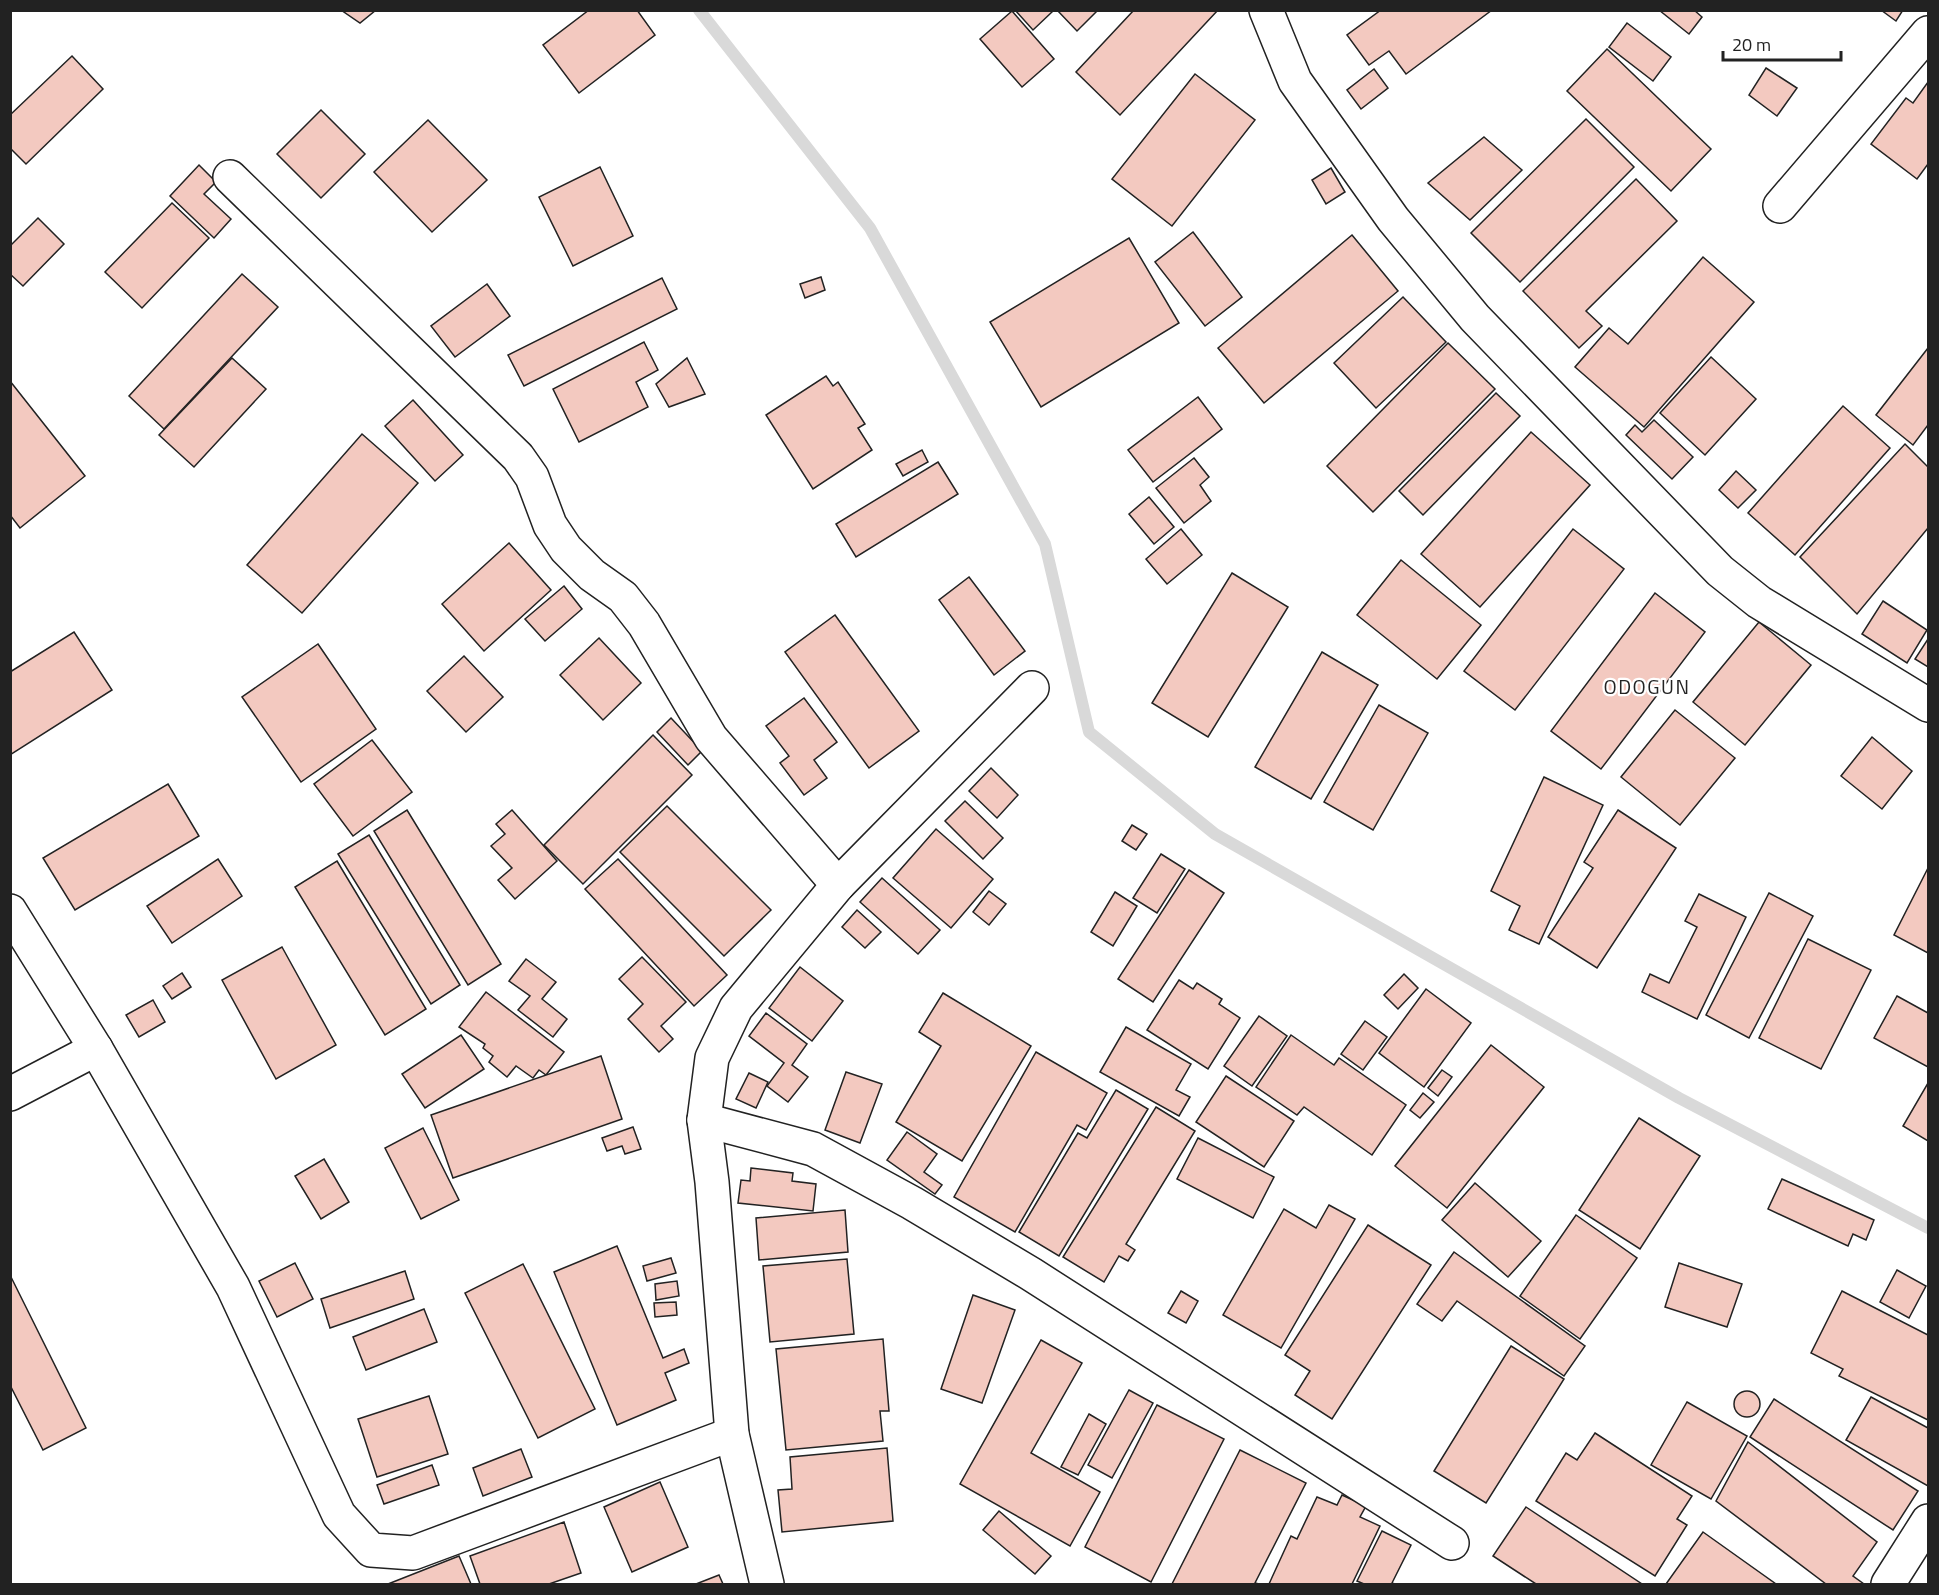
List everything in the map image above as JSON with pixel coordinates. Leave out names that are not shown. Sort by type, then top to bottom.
[{"type":"street","points":[[1266,10],[1295,81],[1394,219],[1475,318],[1720,571],[1759,602],[1929,705]]},
{"type":"street","points":[[1780,206],[1929,33]]},
{"type":"street","points":[[230,177],[518,457],[532,477],[550,525],[566,549],[592,575],[623,597],[644,624],[711,738],[838,885]]},
{"type":"street","points":[[767,1584],[732,1434],[713,1194],[704,1120],[711,1058],[735,1008],[838,885],[1032,688]]},
{"type":"street","points":[[10,910],[96,1049],[233,1287],[339,1515],[371,1550],[413,1553],[732,1434]]},
{"type":"street","points":[[10,1094],[96,1049]]},
{"type":"street","points":[[704,1120],[813,1149],[912,1203],[1041,1281],[1452,1543]]},
{"type":"street","points":[[1888,1584],[1929,1521]]},
{"type":"building","points":[[341,10],[376,10],[360,23]]},
{"type":"building","points":[[589,10],[637,10],[655,35],[579,93],[543,45]]},
{"type":"building","points":[[1015,10],[1052,10],[1053,11],[1033,30]]},
{"type":"building","points":[[1057,10],[1098,10],[1077,31]]},
{"type":"building","points":[[1134,10],[1218,10],[1120,115],[1076,72]]},
{"type":"building","points":[[1381,10],[1492,10],[1406,74],[1389,51],[1369,65],[1347,35]]},
{"type":"building","points":[[1659,10],[1694,10],[1702,17],[1689,34]]},
{"type":"building","points":[[1881,10],[1903,10],[1896,21]]},
{"type":"building","points":[[1012,11],[1054,59],[1022,87],[980,39]]},
{"type":"building","points":[[1627,23],[1671,57],[1653,81],[1609,47]]},
{"type":"building","points":[[1607,49],[1711,149],[1671,191],[1567,91]]},
{"type":"building","points":[[72,56],[103,89],[26,164],[10,148],[10,115]]},
{"type":"building","points":[[1766,68],[1797,88],[1777,116],[1749,95]]},
{"type":"building","points":[[1374,69],[1388,88],[1361,109],[1347,90]]},
{"type":"building","points":[[1195,74],[1255,120],[1172,226],[1112,179]]},
{"type":"building","points":[[1928,82],[1928,164],[1917,179],[1871,144],[1906,98],[1913,103]]},
{"type":"building","points":[[321,110],[365,154],[321,198],[277,154]]},
{"type":"building","points":[[1586,119],[1634,167],[1520,282],[1471,233]]},
{"type":"building","points":[[428,120],[487,180],[432,232],[374,172]]},
{"type":"building","points":[[1484,137],[1522,170],[1470,220],[1428,183]]},
{"type":"building","points":[[199,165],[216,182],[204,194],[231,219],[214,238],[170,196]]},
{"type":"building","points":[[600,167],[633,236],[573,266],[539,197]]},
{"type":"building","points":[[1331,168],[1345,192],[1326,204],[1312,180]]},
{"type":"building","points":[[1636,179],[1677,221],[1586,311],[1602,326],[1579,348],[1523,291]]},
{"type":"building","points":[[172,203],[209,238],[142,308],[105,272]]},
{"type":"building","points":[[38,218],[64,244],[23,286],[10,274],[10,246]]},
{"type":"building","points":[[1193,232],[1242,297],[1205,326],[1155,262]]},
{"type":"building","points":[[1352,235],[1398,291],[1264,403],[1218,348]]},
{"type":"building","points":[[1129,238],[1179,323],[1041,407],[990,322]]},
{"type":"building","points":[[1703,257],[1754,302],[1644,427],[1575,367],[1609,328],[1628,344]]},
{"type":"building","points":[[242,274],[278,307],[164,429],[129,396]]},
{"type":"building","points":[[821,277],[825,290],[805,298],[800,284]]},
{"type":"building","points":[[662,278],[677,309],[524,386],[508,355]]},
{"type":"building","points":[[487,284],[510,316],[455,357],[431,326]]},
{"type":"building","points":[[1403,297],[1446,342],[1376,408],[1334,363]]},
{"type":"building","points":[[644,342],[658,370],[636,382],[648,407],[579,442],[553,389]]},
{"type":"building","points":[[1448,343],[1495,389],[1373,512],[1327,466]]},
{"type":"building","points":[[1928,348],[1928,425],[1913,445],[1876,415]]},
{"type":"building","points":[[1711,357],[1756,399],[1705,455],[1660,413]]},
{"type":"building","points":[[232,358],[266,389],[194,467],[159,435]]},
{"type":"building","points":[[687,358],[705,394],[669,407],[656,384]]},
{"type":"building","points":[[826,376],[833,386],[838,382],[865,424],[858,428],[872,450],[813,489],[766,415]]},
{"type":"building","points":[[10,381],[85,476],[20,528],[10,515]]},
{"type":"building","points":[[1496,393],[1520,416],[1423,515],[1399,491]]},
{"type":"building","points":[[1198,397],[1222,429],[1153,482],[1128,450]]},
{"type":"building","points":[[413,400],[463,455],[435,481],[385,426]]},
{"type":"building","points":[[1843,406],[1890,448],[1795,555],[1748,513]]},
{"type":"building","points":[[1654,420],[1693,457],[1672,479],[1626,435],[1635,425],[1642,432]]},
{"type":"building","points":[[1531,432],[1590,485],[1480,607],[1421,554]]},
{"type":"building","points":[[362,434],[418,483],[302,613],[247,565]]},
{"type":"building","points":[[1905,444],[1928,467],[1928,528],[1857,614],[1800,557]]},
{"type":"building","points":[[922,450],[928,462],[903,476],[896,464]]},
{"type":"building","points":[[1194,458],[1209,477],[1200,485],[1211,501],[1184,523],[1156,488]]},
{"type":"building","points":[[938,462],[958,494],[856,557],[836,524]]},
{"type":"building","points":[[1736,471],[1756,490],[1738,508],[1719,490]]},
{"type":"building","points":[[1149,497],[1174,527],[1154,544],[1129,514]]},
{"type":"building","points":[[1181,529],[1202,555],[1167,584],[1146,559]]},
{"type":"building","points":[[1573,529],[1624,569],[1515,710],[1464,671]]},
{"type":"building","points":[[509,543],[551,590],[484,651],[442,604]]},
{"type":"building","points":[[1401,560],[1481,625],[1437,679],[1357,615]]},
{"type":"building","points":[[1232,573],[1288,607],[1208,737],[1152,703]]},
{"type":"building","points":[[969,577],[1025,651],[994,675],[939,600]]},
{"type":"building","points":[[564,586],[582,609],[545,641],[525,619]]},
{"type":"building","points":[[1655,593],[1705,632],[1601,769],[1551,731]]},
{"type":"building","points":[[1883,601],[1927,630],[1907,663],[1862,634]]},
{"type":"building","points":[[835,615],[919,731],[869,768],[785,652]]},
{"type":"building","points":[[1759,622],[1811,665],[1745,745],[1693,702]]},
{"type":"building","points":[[74,632],[112,690],[10,755],[10,672]]},
{"type":"building","points":[[599,638],[641,683],[603,720],[560,675]]},
{"type":"building","points":[[1928,639],[1928,667],[1915,659]]},
{"type":"building","points":[[318,644],[376,729],[301,782],[242,697]]},
{"type":"building","points":[[1322,652],[1378,685],[1311,799],[1255,767]]},
{"type":"building","points":[[464,656],[503,697],[466,732],[427,691]]},
{"type":"building","points":[[804,698],[837,742],[814,760],[827,778],[804,795],[780,763],[789,756],[766,726]]},
{"type":"building","points":[[1379,705],[1428,733],[1373,830],[1324,802]]},
{"type":"building","points":[[1675,710],[1735,758],[1680,825],[1621,777]]},
{"type":"building","points":[[671,718],[702,751],[688,765],[657,732]]},
{"type":"building","points":[[653,735],[692,775],[583,884],[544,845]]},
{"type":"building","points":[[1872,737],[1912,771],[1882,809],[1841,776]]},
{"type":"building","points":[[372,740],[412,792],[353,836],[314,784]]},
{"type":"building","points":[[991,768],[1018,795],[997,818],[969,791]]},
{"type":"building","points":[[1544,777],[1603,805],[1539,944],[1509,930],[1520,906],[1491,891]]},
{"type":"building","points":[[168,784],[199,836],[75,910],[43,858]]},
{"type":"building","points":[[965,801],[1003,838],[983,859],[945,821]]},
{"type":"building","points":[[667,806],[771,910],[724,956],[620,852]]},
{"type":"building","points":[[407,810],[501,964],[468,985],[374,831]]},
{"type":"building","points":[[512,810],[557,861],[515,899],[498,880],[512,868],[491,846],[505,834],[496,824]]},
{"type":"building","points":[[1618,810],[1676,848],[1597,968],[1548,937],[1593,868],[1584,862]]},
{"type":"building","points":[[1132,825],[1147,834],[1136,850],[1122,841]]},
{"type":"building","points":[[936,829],[993,879],[951,928],[893,878]]},
{"type":"building","points":[[369,835],[460,985],[431,1004],[338,854]]},
{"type":"building","points":[[1161,854],[1185,869],[1157,913],[1133,898]]},
{"type":"building","points":[[218,859],[242,896],[172,943],[147,906]]},
{"type":"building","points":[[618,859],[727,975],[694,1006],[585,889]]},
{"type":"building","points":[[337,861],[426,1009],[385,1035],[295,887]]},
{"type":"building","points":[[1928,868],[1928,953],[1894,935]]},
{"type":"building","points":[[1189,870],[1224,893],[1153,1002],[1118,979]]},
{"type":"building","points":[[882,878],[940,930],[918,954],[860,902]]},
{"type":"building","points":[[989,891],[1006,904],[989,925],[973,912]]},
{"type":"building","points":[[1115,892],[1137,906],[1113,946],[1091,932]]},
{"type":"building","points":[[1769,893],[1813,916],[1749,1038],[1706,1015]]},
{"type":"building","points":[[1699,894],[1746,917],[1697,1019],[1642,992],[1650,974],[1669,983],[1697,927],[1685,921]]},
{"type":"building","points":[[857,910],[881,932],[865,948],[842,927]]},
{"type":"building","points":[[1808,939],[1871,970],[1821,1069],[1759,1038]]},
{"type":"building","points":[[282,947],[336,1045],[276,1079],[222,980]]},
{"type":"building","points":[[642,957],[686,1002],[661,1026],[673,1039],[659,1052],[628,1019],[643,1004],[619,979]]},
{"type":"building","points":[[526,959],[556,982],[542,999],[567,1019],[553,1037],[518,1010],[530,996],[509,981]]},
{"type":"building","points":[[800,967],[843,1001],[812,1041],[769,1008]]},
{"type":"building","points":[[182,973],[191,987],[172,999],[163,986]]},
{"type":"building","points":[[1404,974],[1418,988],[1398,1009],[1384,995]]},
{"type":"building","points":[[1179,980],[1193,989],[1197,983],[1222,999],[1219,1004],[1240,1018],[1208,1069],[1147,1030]]},
{"type":"building","points":[[1426,989],[1471,1023],[1424,1087],[1379,1053]]},
{"type":"building","points":[[486,992],[564,1052],[546,1075],[539,1070],[533,1078],[516,1066],[507,1077],[489,1062],[493,1056],[483,1048],[485,1044],[459,1027]]},
{"type":"building","points":[[943,993],[1031,1046],[962,1161],[896,1122],[941,1046],[919,1032]]},
{"type":"building","points":[[1897,996],[1928,1013],[1928,1067],[1874,1038]]},
{"type":"building","points":[[153,1000],[165,1022],[139,1037],[126,1015]]},
{"type":"building","points":[[766,1013],[807,1044],[792,1065],[808,1077],[788,1102],[767,1086],[784,1063],[749,1036]]},
{"type":"building","points":[[1259,1016],[1287,1036],[1252,1086],[1224,1066]]},
{"type":"building","points":[[1365,1021],[1387,1037],[1363,1070],[1341,1054]]},
{"type":"building","points":[[1126,1027],[1191,1064],[1176,1090],[1190,1097],[1179,1116],[1100,1072]]},
{"type":"building","points":[[461,1035],[484,1069],[425,1108],[402,1074]]},
{"type":"building","points":[[1291,1035],[1334,1065],[1339,1058],[1406,1105],[1372,1155],[1304,1107],[1297,1115],[1256,1087]]},
{"type":"building","points":[[1491,1045],[1544,1087],[1447,1208],[1395,1166]]},
{"type":"building","points":[[1036,1052],[1107,1093],[1086,1130],[1077,1125],[1015,1232],[954,1197]]},
{"type":"building","points":[[601,1056],[622,1119],[453,1178],[431,1115]]},
{"type":"building","points":[[1442,1070],[1452,1077],[1438,1096],[1428,1088]]},
{"type":"building","points":[[846,1072],[882,1084],[860,1143],[825,1130]]},
{"type":"building","points":[[749,1073],[768,1082],[756,1108],[736,1099]]},
{"type":"building","points":[[1226,1076],[1294,1121],[1264,1167],[1196,1122]]},
{"type":"building","points":[[1928,1083],[1928,1141],[1903,1126]]},
{"type":"building","points":[[1116,1090],[1148,1109],[1059,1256],[1019,1232],[1078,1133],[1087,1138]]},
{"type":"building","points":[[1423,1093],[1434,1102],[1420,1118],[1410,1110]]},
{"type":"building","points":[[1156,1107],[1195,1131],[1126,1244],[1135,1250],[1128,1261],[1119,1256],[1104,1282],[1063,1257]]},
{"type":"building","points":[[1639,1118],[1700,1156],[1640,1249],[1579,1210]]},
{"type":"building","points":[[633,1127],[641,1149],[625,1154],[622,1146],[607,1151],[602,1138]]},
{"type":"building","points":[[423,1128],[459,1200],[421,1219],[385,1148]]},
{"type":"building","points":[[907,1132],[937,1154],[924,1172],[942,1185],[935,1194],[887,1160]]},
{"type":"building","points":[[1198,1138],[1274,1177],[1253,1218],[1177,1179]]},
{"type":"building","points":[[324,1159],[349,1202],[321,1219],[295,1176]]},
{"type":"building","points":[[751,1168],[793,1173],[792,1181],[816,1184],[813,1211],[738,1203],[741,1180],[750,1181]]},
{"type":"building","points":[[1782,1179],[1874,1220],[1866,1240],[1853,1234],[1848,1246],[1768,1209]]},
{"type":"building","points":[[1475,1183],[1541,1241],[1508,1277],[1442,1220]]},
{"type":"building","points":[[1329,1205],[1355,1219],[1281,1348],[1223,1315],[1284,1209],[1316,1228]]},
{"type":"building","points":[[845,1210],[848,1252],[759,1260],[756,1218]]},
{"type":"building","points":[[1576,1215],[1637,1258],[1580,1339],[1520,1296]]},
{"type":"building","points":[[1368,1225],[1431,1265],[1332,1419],[1295,1395],[1310,1371],[1285,1355]]},
{"type":"building","points":[[617,1246],[663,1358],[684,1349],[689,1363],[665,1373],[676,1400],[617,1425],[554,1272]]},
{"type":"building","points":[[1454,1252],[1585,1346],[1564,1376],[1457,1301],[1442,1321],[1417,1304]]},
{"type":"building","points":[[671,1258],[676,1273],[647,1281],[643,1266]]},
{"type":"building","points":[[847,1259],[854,1334],[770,1342],[763,1266]]},
{"type":"building","points":[[295,1263],[313,1299],[277,1317],[259,1281]]},
{"type":"building","points":[[1679,1263],[1742,1284],[1727,1327],[1665,1307]]},
{"type":"building","points":[[523,1264],[595,1409],[538,1438],[465,1293]]},
{"type":"building","points":[[1897,1270],[1926,1286],[1909,1318],[1880,1302]]},
{"type":"building","points":[[405,1271],[414,1299],[330,1328],[321,1299]]},
{"type":"building","points":[[10,1275],[86,1428],[43,1450],[10,1385]]},
{"type":"building","points":[[677,1281],[679,1296],[656,1300],[655,1284]]},
{"type":"building","points":[[1181,1291],[1198,1301],[1186,1323],[1168,1313]]},
{"type":"building","points":[[1842,1291],[1928,1335],[1928,1420],[1839,1376],[1843,1369],[1811,1353]]},
{"type":"building","points":[[973,1295],[1015,1310],[982,1403],[941,1389]]},
{"type":"building","points":[[676,1302],[677,1315],[655,1317],[654,1303]]},
{"type":"building","points":[[424,1309],[437,1342],[366,1370],[353,1337]]},
{"type":"building","points":[[883,1339],[889,1411],[880,1411],[883,1441],[786,1450],[776,1349]]},
{"type":"building","points":[[1041,1340],[1082,1363],[1031,1453],[1100,1492],[1070,1546],[960,1484]]},
{"type":"building","points":[[1511,1346],[1564,1379],[1486,1503],[1434,1471]]},
{"type":"building","points":[[1129,1390],[1153,1403],[1112,1478],[1088,1465]]},
{"type":"building","points":[[1747,1391],[1756,1395],[1760,1404],[1756,1413],[1747,1417],[1738,1413],[1734,1404],[1738,1395]]},
{"type":"building","points":[[429,1396],[448,1454],[377,1477],[358,1419]]},
{"type":"building","points":[[1871,1397],[1928,1428],[1928,1486],[1846,1440]]},
{"type":"building","points":[[1774,1399],[1918,1491],[1893,1530],[1750,1437]]},
{"type":"building","points":[[1687,1402],[1747,1436],[1711,1499],[1651,1465]]},
{"type":"building","points":[[1157,1405],[1224,1439],[1151,1582],[1085,1547]]},
{"type":"building","points":[[1089,1414],[1106,1424],[1078,1475],[1061,1467]]},
{"type":"building","points":[[1595,1433],[1692,1496],[1677,1519],[1687,1525],[1655,1576],[1536,1501],[1566,1453],[1577,1460]]},
{"type":"building","points":[[1748,1442],[1877,1542],[1853,1576],[1864,1584],[1826,1584],[1716,1501]]},
{"type":"building","points":[[887,1448],[893,1521],[782,1532],[778,1490],[792,1489],[790,1457]]},
{"type":"building","points":[[521,1449],[532,1477],[483,1496],[473,1468]]},
{"type":"building","points":[[1240,1450],[1306,1483],[1255,1583],[1259,1584],[1172,1584]]},
{"type":"building","points":[[432,1465],[439,1485],[384,1504],[377,1485]]},
{"type":"building","points":[[660,1482],[688,1547],[632,1572],[604,1507]]},
{"type":"building","points":[[1342,1495],[1366,1506],[1360,1517],[1380,1526],[1352,1584],[1269,1584],[1291,1536],[1297,1539],[1317,1497],[1337,1505]]},
{"type":"building","points":[[1526,1507],[1642,1584],[1536,1584],[1493,1556]]},
{"type":"building","points":[[999,1511],[1051,1556],[1035,1574],[983,1530]]},
{"type":"building","points":[[564,1522],[581,1573],[549,1584],[480,1584],[470,1556]]},
{"type":"building","points":[[1382,1531],[1411,1545],[1392,1583],[1395,1584],[1364,1584],[1357,1581]]},
{"type":"building","points":[[1703,1532],[1776,1584],[1666,1584]]},
{"type":"building","points":[[459,1556],[471,1584],[388,1584]]},
{"type":"building","points":[[719,1575],[723,1584],[696,1584]]},
{"type":"waterway","points":[[699,10],[870,228],[1045,544],[1089,732],[1215,834],[1679,1098],[1928,1228]]},
{"type":"district","name":"ODOGUN","points":[[1647,686]]}]
